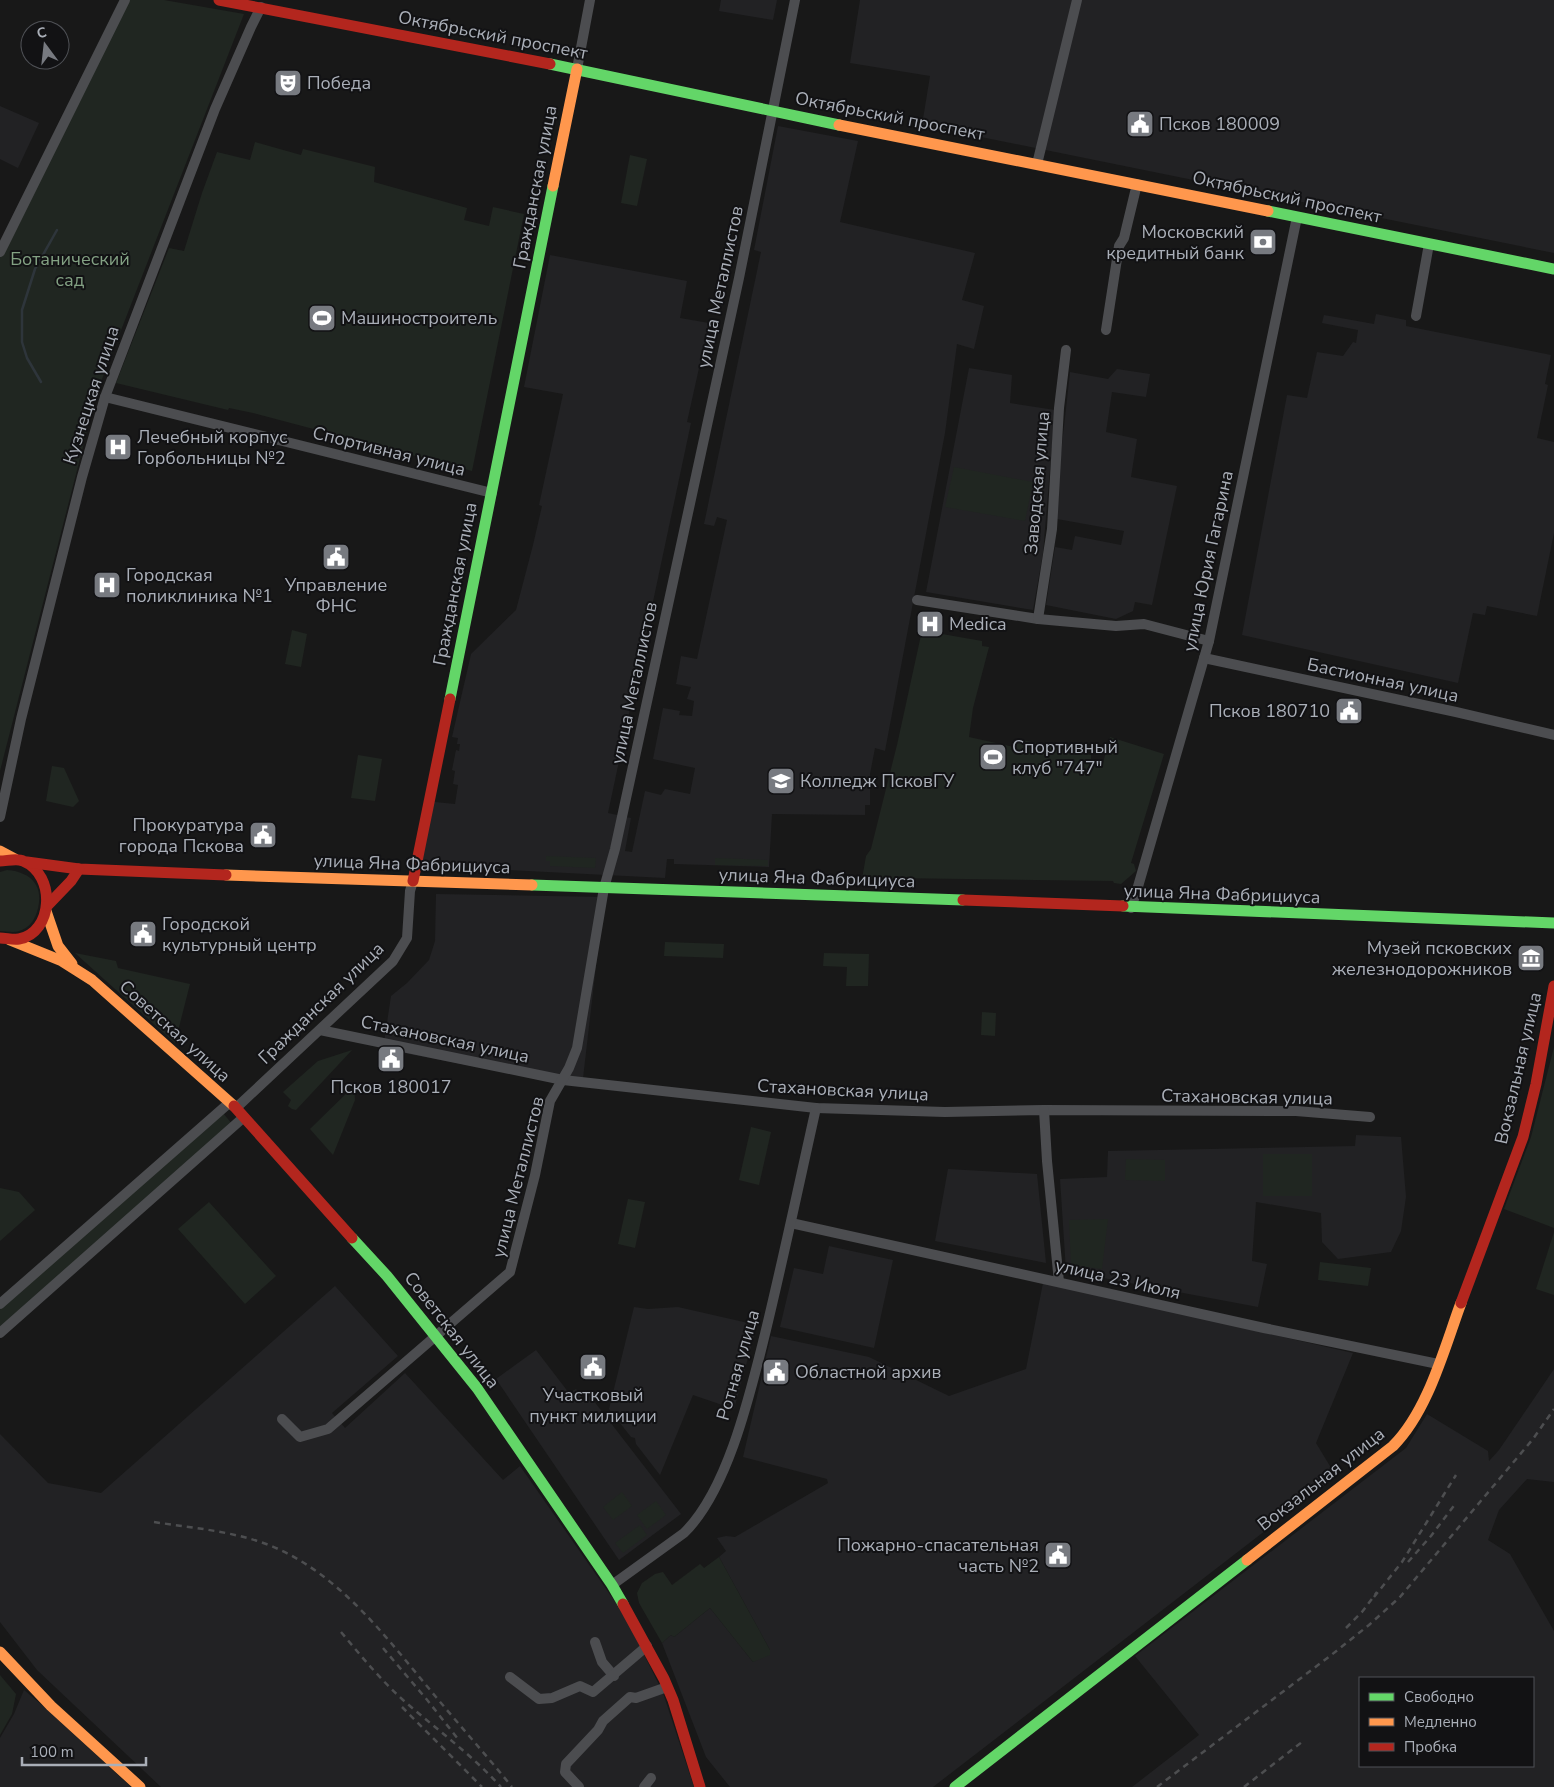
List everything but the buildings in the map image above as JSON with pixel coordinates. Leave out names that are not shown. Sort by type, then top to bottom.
[{"type":"main road","name":"Октябрьский проспект","points":[[220,0],[262,4],[773,111],[1554,269]]},
{"type":"main road","name":"Гражданская улица","points":[[413,881],[577,69]]},
{"type":"main road","points":[[0,851],[14,859]]},
{"type":"main road","name":"улица Яна Фабрициуса","points":[[14,859],[79,869],[128,872],[1554,923]]},
{"type":"main road","points":[[0,862],[14,859]]},
{"type":"main road","name":"Советская улица","points":[[27,862],[42,876],[46,885],[47,908],[58,946],[76,969]]},
{"type":"main road","points":[[4,940],[20,939],[29,935],[42,920],[47,908],[79,869]]},
{"type":"main road","name":"Советская улица","points":[[4,940],[76,969],[126,1009],[236,1110],[387,1276],[477,1388],[612,1585],[647,1646],[667,1686],[700,1787]]},
{"type":"main road","name":"Вокзальная улица","points":[[955,1787],[1393,1446],[1410,1425],[1426,1397],[1524,1136],[1536,1084],[1554,986]]},
{"type":"main road","points":[[0,1652],[51,1706],[140,1787]]},
{"type":"street","points":[[0,252],[125,0]]},
{"type":"street","name":"Гражданская улица","points":[[577,69],[590,0]]},
{"type":"street","name":"улица Металлистов","points":[[282,1419],[300,1437],[328,1429],[510,1272],[550,1101],[563,1080],[577,1048],[604,888],[616,841],[737,287],[795,0]]},
{"type":"street","points":[[1037,164],[1077,0]]},
{"type":"street","name":"Кузнецкая улица","points":[[0,817],[22,719],[82,477],[105,397],[215,109],[262,4]]},
{"type":"street","points":[[1106,330],[1119,246],[1124,238],[1137,184]]},
{"type":"street","name":"улица Юрия Гагарина","points":[[1130,908],[1140,881],[1209,641],[1297,217]]},
{"type":"street","points":[[1416,316],[1430,244]]},
{"type":"street","name":"Заводская улица","points":[[1038,619],[1052,529],[1059,408],[1066,350]]},
{"type":"street","name":"Спортивная улица","points":[[105,397],[492,493]]},
{"type":"street","points":[[917,600],[1038,619],[1116,626],[1144,624],[1209,641]]},
{"type":"street","name":"Бастионная улица","points":[[1204,658],[1554,735]]},
{"type":"street","name":"Гражданская улица","points":[[0,1333],[393,961],[407,938],[410,891],[413,881]]},
{"type":"street","name":"Стахановская улица","points":[[320,1030],[563,1080],[816,1108],[945,1112],[1044,1110],[1296,1111],[1370,1117]]},
{"type":"street","name":"Ротная улица","points":[[612,1585],[684,1533],[704,1509],[720,1478],[753,1381],[816,1108]]},
{"type":"street","name":"Гражданская улица","points":[[0,1304],[236,1110]]},
{"type":"street","points":[[1044,1110],[1046,1161],[1059,1282]]},
{"type":"street","name":"улица 23 Июля","points":[[791,1223],[1274,1330],[1438,1364]]},
{"type":"street","points":[[595,1642],[602,1662],[614,1676]]},
{"type":"street","points":[[510,1677],[539,1699],[552,1698],[580,1686],[593,1692],[647,1646]]},
{"type":"street","points":[[579,1787],[565,1772],[566,1764],[598,1730],[602,1721],[630,1697],[636,1698],[667,1686]]},
{"type":"street","points":[[644,1787],[651,1778]]},
{"type":"shaded area","points":[[721,0],[777,0],[773,20],[719,11]]},
{"type":"shaded area","points":[[860,0],[1554,0],[1554,253],[922,125],[930,76],[850,63]]},
{"type":"shaded area","points":[[0,106],[39,123],[18,168],[0,159]]},
{"type":"shaded area","points":[[778,126],[858,141],[840,222],[975,253],[962,300],[984,306],[974,349],[957,344],[945,433],[885,751],[875,748],[870,774],[870,805],[865,805],[865,815],[772,814],[769,867],[674,864],[674,859],[667,859],[665,878],[412,865],[425,801],[455,804],[458,785],[453,784],[455,771],[452,770],[456,750],[459,751],[460,744],[457,744],[458,738],[452,737],[471,654],[516,610],[542,506],[539,505],[563,394],[524,387],[550,255],[687,281],[680,318],[709,323],[687,422],[691,423],[608,813],[631,818],[625,851],[632,852],[645,791],[661,795],[665,789],[690,794],[695,768],[653,759],[663,708],[680,711],[679,715],[692,716],[694,701],[687,699],[691,687],[676,684],[681,656],[697,659],[727,520],[717,517],[714,526],[704,524],[761,252],[754,250]]},
{"type":"shaded area","points":[[1376,314],[1406,320],[1406,326],[1551,355],[1545,384],[1548,385],[1537,438],[1554,442],[1554,533],[1537,616],[1487,606],[1485,615],[1473,613],[1458,683],[1242,635],[1287,395],[1307,398],[1317,352],[1343,356],[1353,342],[1356,343],[1358,330],[1322,323],[1324,315],[1374,324]]},
{"type":"shaded area","points":[[969,368],[1012,375],[1010,403],[1055,410],[1043,553],[1033,610],[926,592]]},
{"type":"shaded area","points":[[1117,369],[1150,374],[1146,397],[1112,392],[1106,432],[1137,439],[1131,477],[1177,486],[1152,605],[1135,602],[1133,611],[1116,619],[1046,605],[1055,547],[1072,550],[1075,536],[1121,545],[1124,531],[1057,519],[1060,463],[1070,372],[1108,379]]},
{"type":"shaded area","points":[[436,894],[604,897],[582,1087],[383,1049],[391,996],[407,983],[429,960],[435,941]]},
{"type":"shaded area","points":[[1356,1135],[1401,1137],[1406,1197],[1401,1231],[1391,1252],[1338,1259],[1322,1242],[1321,1213],[1256,1202],[1252,1261],[1267,1264],[1258,1307],[1066,1271],[1060,1179],[1107,1177],[1108,1151],[1355,1146]]},
{"type":"shaded area","points":[[948,1169],[1037,1174],[1046,1263],[935,1241]]},
{"type":"shaded area","points":[[829,1246],[893,1260],[874,1348],[780,1327],[794,1268],[823,1274]]},
{"type":"shaded area","points":[[1043,1283],[1353,1353],[1316,1443],[1336,1476],[933,1787],[730,1787],[706,1757],[662,1643],[671,1635],[674,1637],[710,1608],[753,1662],[770,1650],[719,1557],[726,1551],[717,1538],[735,1537],[828,1483],[827,1479],[743,1457],[771,1336],[869,1357],[949,1396],[1026,1369]]},
{"type":"shaded area","points":[[335,1286],[398,1356],[332,1413],[345,1428],[405,1373],[503,1480],[520,1466],[625,1616],[663,1693],[694,1787],[161,1787],[37,1670],[0,1622],[0,1434],[48,1483],[101,1493]]},
{"type":"shaded area","points":[[634,1307],[648,1309],[678,1307],[757,1325],[734,1409],[693,1395],[660,1475],[636,1444],[635,1438],[631,1437],[609,1409]]},
{"type":"shaded area","points":[[536,1350],[569,1393],[576,1389],[584,1400],[590,1396],[681,1514],[619,1560],[496,1379]]},
{"type":"shaded area","points":[[1554,1369],[1554,1482],[1527,1479],[1499,1510],[1488,1540],[1510,1554],[1554,1631],[1554,1787],[1132,1787],[1199,1735],[1135,1656],[1406,1448],[1427,1414],[1488,1451],[1489,1461],[1499,1450]]},
{"type":"shaded area","points":[[24,1690],[131,1787],[0,1787],[0,1738],[14,1714]]},
{"type":"green space","name":"Ботанический сад","points":[[124,0],[164,0],[244,14],[97,392],[0,771],[0,255]]},
{"type":"green space","name":"Машиностроитель","points":[[255,142],[301,155],[303,149],[375,167],[374,182],[467,208],[464,220],[489,226],[493,207],[524,214],[472,471],[253,413],[229,408],[228,410],[116,383],[169,248],[184,251],[217,152],[250,160]]},
{"type":"green space","points":[[630,155],[647,159],[637,206],[621,203]]},
{"type":"green space","points":[[954,467],[1033,482],[1025,521],[945,507]]},
{"type":"green space","points":[[292,630],[307,634],[301,667],[285,664]]},
{"type":"green space","name":"Спортивный клуб \"747\"","points":[[925,631],[982,641],[982,646],[989,647],[973,708],[969,737],[1014,747],[1018,739],[1091,755],[1091,759],[1103,763],[1110,737],[1164,754],[1131,863],[1134,864],[1136,871],[1121,884],[1114,883],[1113,881],[894,878],[890,881],[862,879],[866,856],[871,849],[897,745],[921,635]]},
{"type":"green space","points":[[358,755],[382,759],[375,801],[351,798]]},
{"type":"green space","points":[[52,766],[64,768],[79,801],[73,807],[46,801]]},
{"type":"green space","points":[[546,856],[596,858],[595,868],[550,866],[550,861],[546,861]]},
{"type":"green space","points":[[715,858],[768,860],[768,866],[715,865]]},
{"type":"green space","points":[[7,870],[16,871],[30,878],[38,888],[39,903],[33,921],[26,928],[17,932],[0,931],[0,872]]},
{"type":"green space","points":[[665,942],[724,944],[723,958],[664,956]]},
{"type":"green space","points":[[75,953],[116,961],[118,968],[190,984],[175,1043]]},
{"type":"green space","points":[[824,953],[869,954],[868,986],[846,986],[847,967],[823,966]]},
{"type":"green space","points":[[982,1012],[996,1013],[995,1036],[981,1035]]},
{"type":"green space","points":[[1554,1047],[1554,1228],[1504,1209],[1531,1137]]},
{"type":"green space","points":[[352,1050],[296,1110],[288,1106],[291,1100],[283,1092],[318,1061]]},
{"type":"green space","points":[[354,1086],[355,1100],[333,1155],[310,1129]]},
{"type":"green space","points":[[223,1113],[232,1124],[0,1328],[0,1309]]},
{"type":"green space","points":[[751,1127],[771,1132],[759,1185],[739,1180]]},
{"type":"green space","points":[[1263,1154],[1312,1154],[1312,1196],[1263,1196]]},
{"type":"green space","points":[[1126,1159],[1165,1160],[1165,1181],[1125,1180]]},
{"type":"green space","points":[[0,1188],[19,1192],[35,1210],[0,1241]]},
{"type":"green space","points":[[628,1199],[645,1202],[635,1248],[618,1244]]},
{"type":"green space","points":[[209,1202],[276,1276],[245,1304],[178,1229]]},
{"type":"green space","points":[[1108,1219],[1102,1269],[1071,1265],[1069,1220]]},
{"type":"green space","points":[[1554,1232],[1554,1295],[1536,1289]]},
{"type":"green space","points":[[1320,1262],[1371,1268],[1368,1286],[1318,1280]]},
{"type":"green space","points":[[622,1492],[632,1506],[613,1520],[603,1507]]},
{"type":"green space","points":[[656,1501],[666,1515],[647,1529],[637,1515]]},
{"type":"green space","points":[[640,1525],[647,1535],[623,1553],[615,1543]]},
{"type":"green space","points":[[719,1557],[770,1650],[770,1655],[753,1662],[710,1608],[674,1637],[671,1635],[662,1643],[639,1603],[637,1593],[642,1583],[655,1574],[663,1572],[672,1585],[700,1564],[704,1568]]},
{"type":"green space","points":[[0,1675],[16,1694],[12,1714],[0,1735]]},
{"type":"waterway","points":[[41,382],[27,358],[22,342],[22,310],[35,269],[57,230]]},
{"type":"railway","points":[[1157,1787],[1330,1656],[1400,1597],[1533,1439],[1554,1409]]},
{"type":"railway","points":[[1374,1597],[1402,1562],[1456,1475]]},
{"type":"railway","points":[[1408,1562],[1456,1503]]},
{"type":"railway","points":[[154,1522],[212,1530],[255,1540],[295,1558],[319,1573],[362,1610],[512,1787]]},
{"type":"railway","points":[[1346,1628],[1362,1612],[1377,1592]]},
{"type":"railway","points":[[341,1632],[395,1692],[466,1753],[501,1787]]},
{"type":"railway","points":[[383,1648],[458,1739]]},
{"type":"railway","points":[[402,1707],[482,1787]]},
{"type":"railway","points":[[1244,1787],[1302,1742]]},
{"type":"traffic: fast","points":[[550,64],[839,125]]},
{"type":"traffic: fast","points":[[450,699],[553,186]]},
{"type":"traffic: fast","points":[[1268,211],[1554,269]]},
{"type":"traffic: fast","points":[[532,885],[963,900]]},
{"type":"traffic: fast","points":[[1123,906],[1554,923]]},
{"type":"traffic: fast","points":[[352,1238],[387,1276],[477,1388],[612,1585],[623,1604]]},
{"type":"traffic: fast","points":[[955,1787],[1247,1560]]},
{"type":"traffic: slow","points":[[553,186],[577,69]]},
{"type":"traffic: slow","points":[[839,125],[1268,211]]},
{"type":"traffic: slow","points":[[0,851],[15,859]]},
{"type":"traffic: slow","points":[[226,875],[532,885]]},
{"type":"traffic: slow","points":[[46,911],[58,946],[72,964]]},
{"type":"traffic: slow","points":[[10,940],[62,961],[92,980],[234,1106]]},
{"type":"traffic: slow","points":[[1247,1560],[1393,1446],[1405,1432],[1434,1379],[1461,1303]]},
{"type":"traffic: slow","points":[[0,1652],[51,1706],[140,1787]]},
{"type":"traffic: jam","points":[[219,0],[550,64]]},
{"type":"traffic: jam","points":[[413,881],[450,699]]},
{"type":"traffic: jam","points":[[0,861],[23,861],[34,868],[46,890],[44,915],[39,926],[30,934],[19,939],[0,938]]},
{"type":"traffic: jam","points":[[27,862],[79,869],[226,875]]},
{"type":"traffic: jam","points":[[48,905],[71,881],[79,869]]},
{"type":"traffic: jam","points":[[963,900],[1123,906]]},
{"type":"traffic: jam","points":[[1461,1303],[1523,1137],[1536,1084],[1554,986]]},
{"type":"traffic: jam","points":[[234,1106],[352,1238]]},
{"type":"traffic: jam","points":[[623,1604],[664,1679],[673,1700],[700,1787]]},
{"type":"place","name":"Победа","points":[[288,83]]},
{"type":"place","name":"Псков 180009","points":[[1140,124]]},
{"type":"place","name":"Московский кредитный банк","points":[[1263,242]]},
{"type":"place","name":"Машиностроитель","points":[[322,318]]},
{"type":"place","name":"Лечебный корпус Горбольницы №2","points":[[118,447]]},
{"type":"place","name":"Управление ФНС","points":[[336,557]]},
{"type":"place","name":"Городская поликлиника №1","points":[[107,585]]},
{"type":"place","name":"Medica","points":[[930,624]]},
{"type":"place","name":"Псков 180710","points":[[1349,711]]},
{"type":"place","name":"Спортивный клуб \"747\"","points":[[993,757]]},
{"type":"place","name":"Колледж ПсковГУ","points":[[781,781]]},
{"type":"place","name":"Прокуратура города Пскова","points":[[263,835]]},
{"type":"place","name":"Городской культурный центр","points":[[143,934]]},
{"type":"place","name":"Музей псковских железнодорожников","points":[[1531,958]]},
{"type":"place","name":"Псков 180017","points":[[391,1059]]},
{"type":"place","name":"Участковый пункт милиции","points":[[593,1367]]},
{"type":"place","name":"Областной архив","points":[[776,1372]]},
{"type":"place","name":"Пожарно-спасательная часть №2","points":[[1058,1555]]}]
